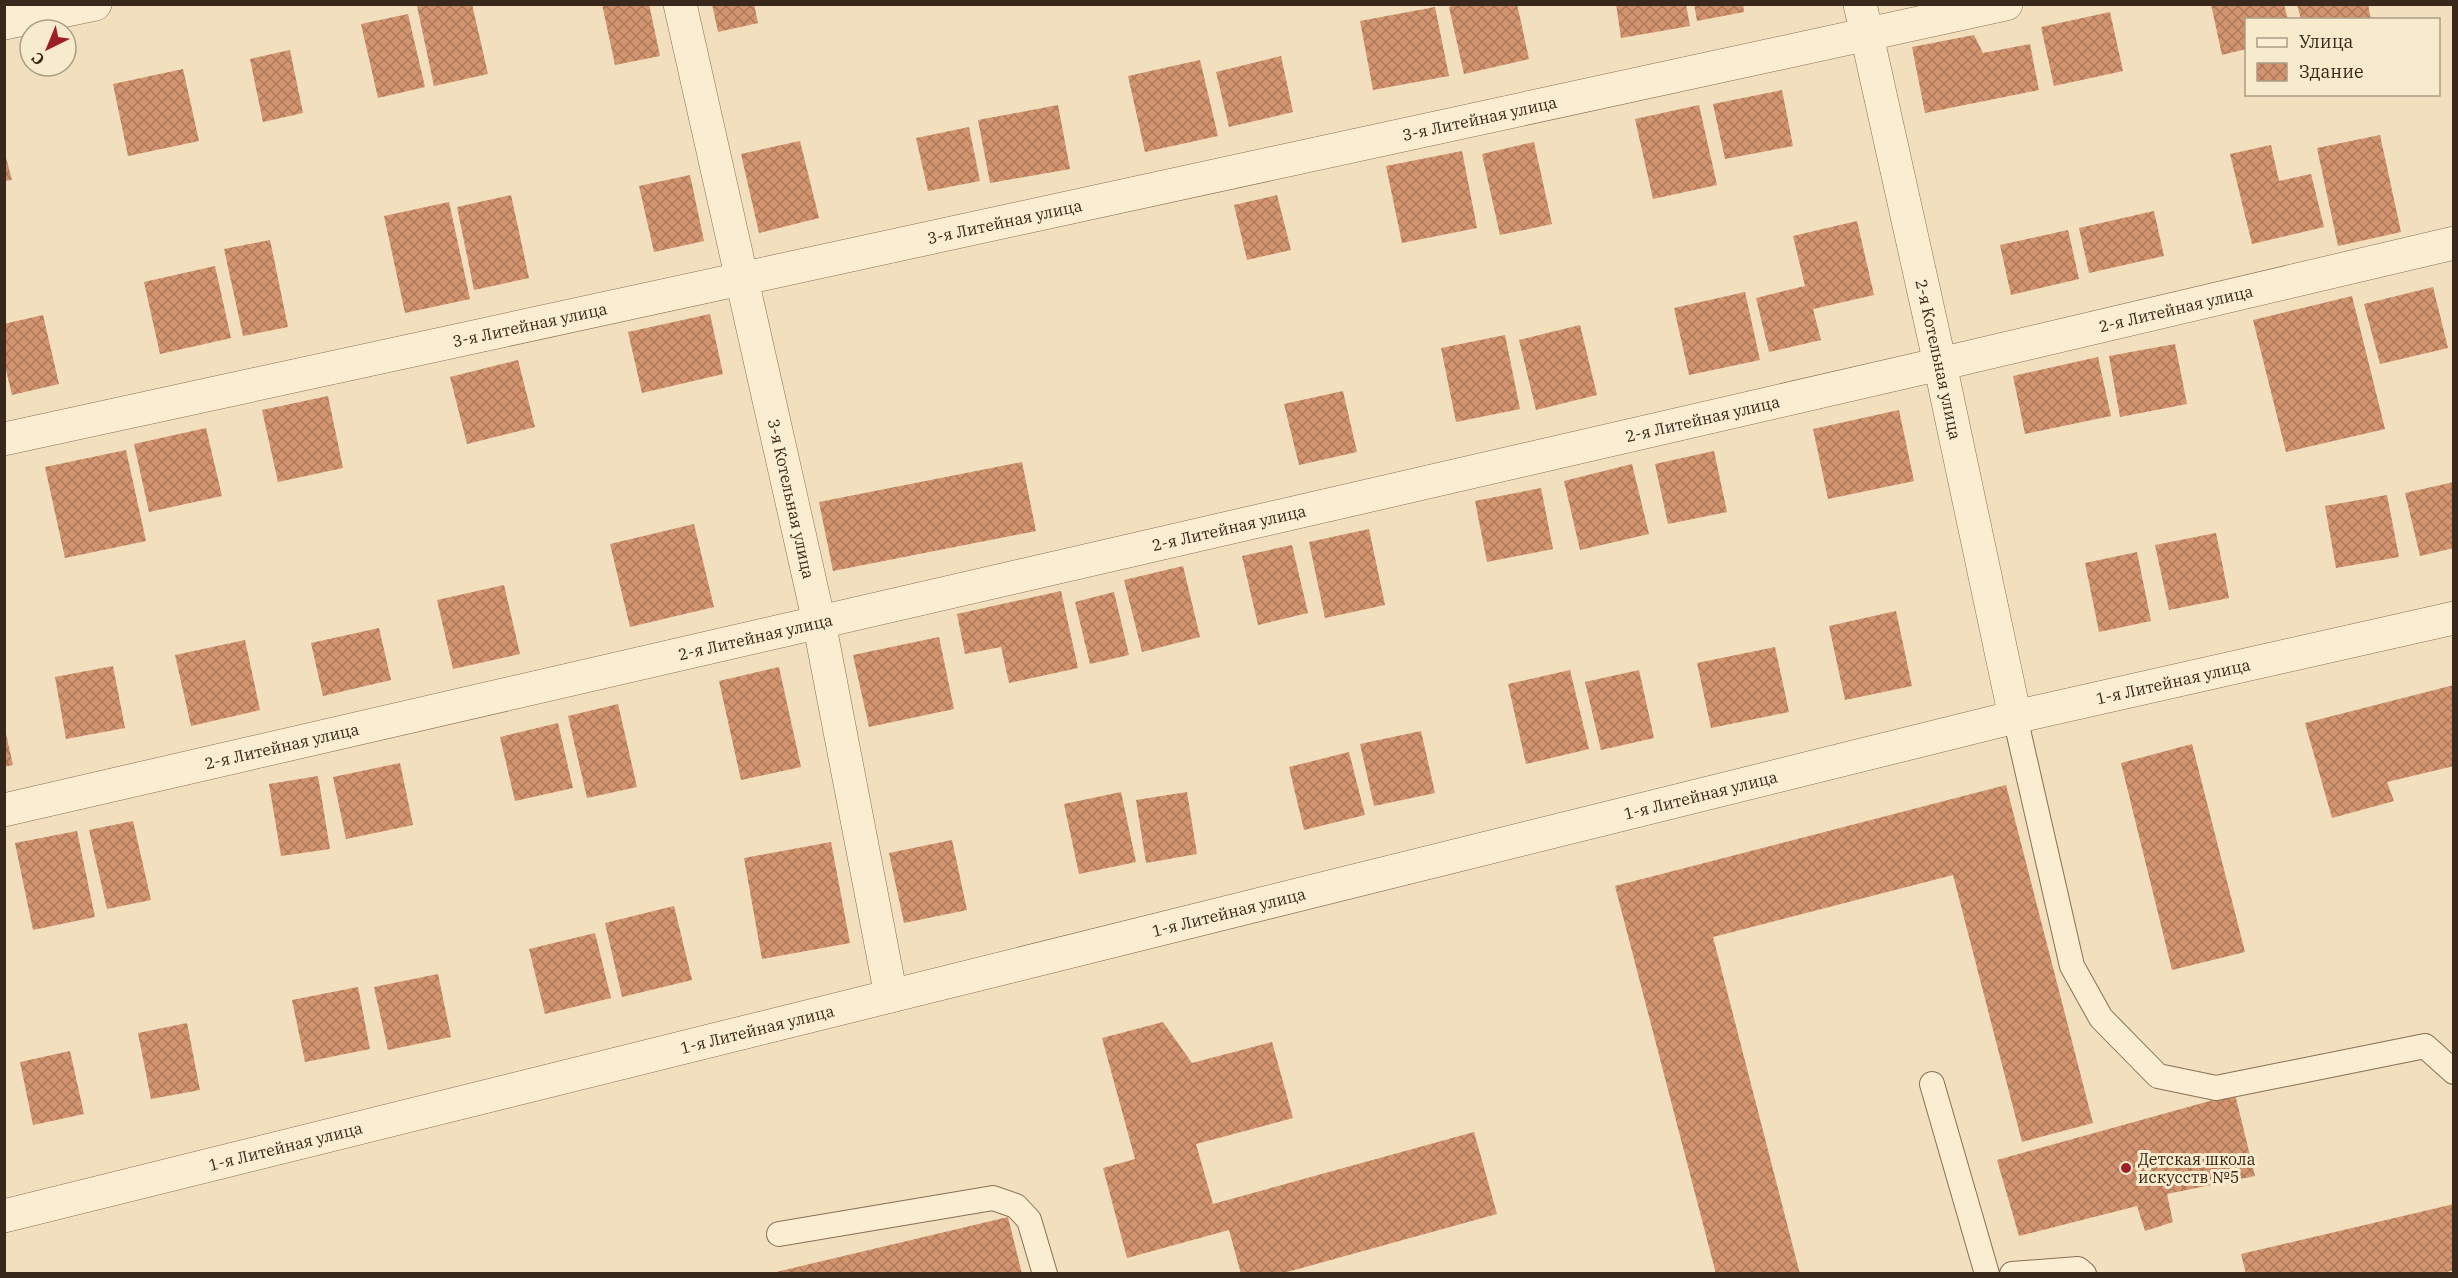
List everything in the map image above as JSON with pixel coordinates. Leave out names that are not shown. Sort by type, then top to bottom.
[{"type":"street","points":[[4,23],[95,4]]},
{"type":"street","name":"3-я Котельная улица","points":[[680,4],[819,622],[891,996]]},
{"type":"street","name":"3-я Литейная улица","points":[[4,439],[741,279],[1863,20],[2006,4]]},
{"type":"street","name":"2-я Котельная улица","points":[[1863,20],[1940,364],[2014,717]]},
{"type":"street","name":"2-я Литейная улица","points":[[4,810],[1940,364],[2454,243]]},
{"type":"street","name":"1-я Литейная улица","points":[[4,1216],[2014,717],[2454,618]]},
{"type":"lane","points":[[2014,717],[2072,966],[2101,1018],[2158,1076],[2216,1088],[2425,1046],[2454,1072]]},
{"type":"lane","points":[[1932,1084],[1987,1274]]},
{"type":"lane","points":[[779,1234],[993,1198],[1016,1206],[1029,1220],[1045,1274]]},
{"type":"lane","points":[[2012,1274],[2078,1269],[2084,1274]]},
{"type":"building","points":[[472,4],[488,74],[434,86],[417,6]]},
{"type":"building","points":[[602,4],[649,4],[660,56],[615,65]]},
{"type":"building","points":[[712,4],[754,4],[758,23],[718,32]]},
{"type":"building","points":[[1458,4],[1517,4],[1529,59],[1464,74],[1449,7]]},
{"type":"building","points":[[1616,4],[1686,4],[1690,26],[1621,38]]},
{"type":"building","points":[[1694,4],[1743,4],[1744,12],[1697,21]]},
{"type":"building","points":[[2211,4],[2284,4],[2288,18],[2245,18],[2245,49],[2222,55]]},
{"type":"building","points":[[2297,4],[2368,4],[2371,18],[2300,18]]},
{"type":"building","points":[[1435,7],[1449,76],[1373,90],[1360,21]]},
{"type":"building","points":[[2110,12],[2123,71],[2054,86],[2041,27]]},
{"type":"building","points":[[408,14],[425,87],[378,98],[361,24]]},
{"type":"building","points":[[1974,35],[1983,53],[2030,44],[2039,90],[1925,113],[1912,47]]},
{"type":"building","points":[[290,50],[303,113],[263,122],[250,59]]},
{"type":"building","points":[[1281,56],[1293,112],[1229,127],[1216,72]]},
{"type":"building","points":[[1200,60],[1218,136],[1145,152],[1128,76]]},
{"type":"building","points":[[183,69],[199,141],[128,156],[113,84]]},
{"type":"building","points":[[1782,90],[1793,146],[1725,159],[1713,104]]},
{"type":"building","points":[[1058,105],[1070,169],[990,183],[978,120]]},
{"type":"building","points":[[1699,105],[1717,185],[1653,199],[1635,119]]},
{"type":"building","points":[[969,127],[980,181],[928,191],[916,138]]},
{"type":"building","points":[[2380,135],[2401,232],[2338,246],[2317,148]]},
{"type":"building","points":[[800,141],[819,218],[759,233],[741,154]]},
{"type":"building","points":[[1534,142],[1552,224],[1500,235],[1482,154]]},
{"type":"building","points":[[2271,145],[2279,181],[2311,174],[2324,227],[2252,244],[2230,154]]},
{"type":"building","points":[[4,150],[12,180],[4,181]]},
{"type":"building","points":[[1462,151],[1477,228],[1402,243],[1386,166]]},
{"type":"building","points":[[690,175],[704,241],[654,252],[639,186]]},
{"type":"building","points":[[511,195],[529,278],[474,290],[457,207]]},
{"type":"building","points":[[1277,195],[1291,250],[1247,260],[1234,205]]},
{"type":"building","points":[[449,202],[470,299],[405,313],[384,216]]},
{"type":"building","points":[[2154,211],[2164,256],[2089,273],[2079,228]]},
{"type":"building","points":[[1857,221],[1874,295],[1813,309],[1821,340],[1769,352],[1756,298],[1805,286],[1793,236]]},
{"type":"building","points":[[2068,230],[2079,279],[2011,295],[2000,245]]},
{"type":"building","points":[[270,240],[288,327],[243,336],[224,249]]},
{"type":"building","points":[[215,266],[231,338],[160,354],[144,282]]},
{"type":"building","points":[[2433,287],[2448,348],[2380,364],[2364,304]]},
{"type":"building","points":[[1745,292],[1760,360],[1689,375],[1674,308]]},
{"type":"building","points":[[2352,296],[2385,429],[2286,452],[2253,320]]},
{"type":"building","points":[[710,314],[723,374],[642,393],[628,332]]},
{"type":"building","points":[[43,315],[59,384],[12,395],[4,362],[4,324]]},
{"type":"building","points":[[1580,325],[1597,395],[1536,410],[1519,340]]},
{"type":"building","points":[[1505,335],[1520,409],[1456,422],[1441,348]]},
{"type":"building","points":[[2175,344],[2187,404],[2120,417],[2109,356]]},
{"type":"building","points":[[2098,357],[2111,416],[2025,434],[2013,376]]},
{"type":"building","points":[[518,360],[535,427],[467,444],[450,377]]},
{"type":"building","points":[[1343,391],[1357,452],[1299,465],[1284,404]]},
{"type":"building","points":[[328,396],[343,468],[278,482],[262,410]]},
{"type":"building","points":[[1899,410],[1914,481],[1828,499],[1813,429]]},
{"type":"building","points":[[206,428],[222,496],[149,512],[134,444]]},
{"type":"building","points":[[126,450],[146,541],[65,558],[45,467]]},
{"type":"building","points":[[1714,451],[1727,512],[1668,524],[1655,464]]},
{"type":"building","points":[[1022,462],[1036,531],[833,571],[819,502]]},
{"type":"building","points":[[1632,464],[1649,534],[1580,550],[1564,481]]},
{"type":"building","points":[[2454,482],[2454,548],[2420,556],[2405,493]]},
{"type":"building","points":[[1541,488],[1553,549],[1487,562],[1475,501]]},
{"type":"building","points":[[2387,495],[2399,557],[2336,568],[2325,506]]},
{"type":"building","points":[[694,524],[714,607],[630,627],[610,544]]},
{"type":"building","points":[[1369,529],[1385,605],[1325,618],[1309,542]]},
{"type":"building","points":[[2216,533],[2229,598],[2169,610],[2155,545]]},
{"type":"building","points":[[1292,545],[1308,613],[1258,625],[1242,556]]},
{"type":"building","points":[[2137,552],[2151,621],[2099,632],[2085,563]]},
{"type":"building","points":[[1183,566],[1200,637],[1142,652],[1124,580]]},
{"type":"building","points":[[504,585],[520,654],[453,669],[437,600]]},
{"type":"building","points":[[1061,591],[1078,668],[1009,683],[1001,647],[965,654],[957,614]]},
{"type":"building","points":[[1114,592],[1129,655],[1090,664],[1075,602]]},
{"type":"building","points":[[1896,611],[1912,686],[1845,700],[1829,626]]},
{"type":"building","points":[[379,628],[391,680],[323,696],[311,643]]},
{"type":"building","points":[[939,637],[954,709],[869,727],[853,655]]},
{"type":"building","points":[[245,640],[260,710],[191,726],[175,655]]},
{"type":"building","points":[[1775,647],[1789,712],[1711,728],[1697,663]]},
{"type":"building","points":[[113,666],[125,728],[66,739],[55,677]]},
{"type":"building","points":[[779,667],[801,767],[741,780],[719,681]]},
{"type":"building","points":[[1570,670],[1589,749],[1526,764],[1508,684]]},
{"type":"building","points":[[1639,670],[1654,738],[1601,750],[1585,682]]},
{"type":"building","points":[[2454,685],[2454,766],[2387,782],[2394,801],[2332,818],[2305,723]]},
{"type":"building","points":[[618,704],[637,787],[587,798],[568,716]]},
{"type":"building","points":[[558,723],[573,788],[515,801],[500,737]]},
{"type":"building","points":[[4,725],[13,765],[4,767]]},
{"type":"building","points":[[1421,731],[1435,793],[1374,806],[1360,744]]},
{"type":"building","points":[[2192,744],[2245,952],[2172,970],[2121,763]]},
{"type":"building","points":[[1349,752],[1365,815],[1304,830],[1289,767]]},
{"type":"building","points":[[400,763],[413,825],[346,839],[333,777]]},
{"type":"building","points":[[318,776],[330,849],[281,856],[269,784]]},
{"type":"building","points":[[2006,785],[2093,1123],[2022,1142],[1953,875],[1713,937],[1800,1274],[1716,1274],[1615,886]]},
{"type":"building","points":[[1121,792],[1136,862],[1079,874],[1064,804]]},
{"type":"building","points":[[1187,792],[1197,854],[1146,863],[1136,800]]},
{"type":"building","points":[[133,821],[151,900],[107,909],[89,830]]},
{"type":"building","points":[[77,831],[95,917],[33,930],[15,843]]},
{"type":"building","points":[[952,840],[967,910],[904,923],[889,853]]},
{"type":"building","points":[[831,842],[850,943],[762,959],[744,858]]},
{"type":"building","points":[[674,906],[692,980],[622,997],[605,923]]},
{"type":"building","points":[[595,933],[611,998],[545,1014],[529,949]]},
{"type":"building","points":[[438,974],[451,1037],[388,1050],[374,987]]},
{"type":"building","points":[[358,987],[370,1049],[305,1062],[292,1000]]},
{"type":"building","points":[[1163,1022],[1192,1063],[1272,1042],[1293,1118],[1196,1144],[1213,1204],[1474,1132],[1497,1214],[1280,1274],[1241,1274],[1229,1230],[1127,1258],[1103,1168],[1135,1159],[1102,1038]]},
{"type":"building","points":[[187,1023],[200,1090],[151,1099],[138,1033]]},
{"type":"building","points":[[70,1051],[84,1114],[33,1125],[20,1062]]},
{"type":"building","name":"Детская школа искусств №5","points":[[2235,1094],[2255,1176],[2167,1194],[2173,1222],[2145,1231],[2137,1206],[2019,1236],[1997,1160]]},
{"type":"building","points":[[2454,1204],[2454,1270],[2439,1274],[2246,1274],[2241,1254]]},
{"type":"building","points":[[1008,1217],[1022,1274],[772,1274],[772,1273]]},
{"type":"place","name":"Детская школа искусств №5","points":[[2126,1168]]}]
